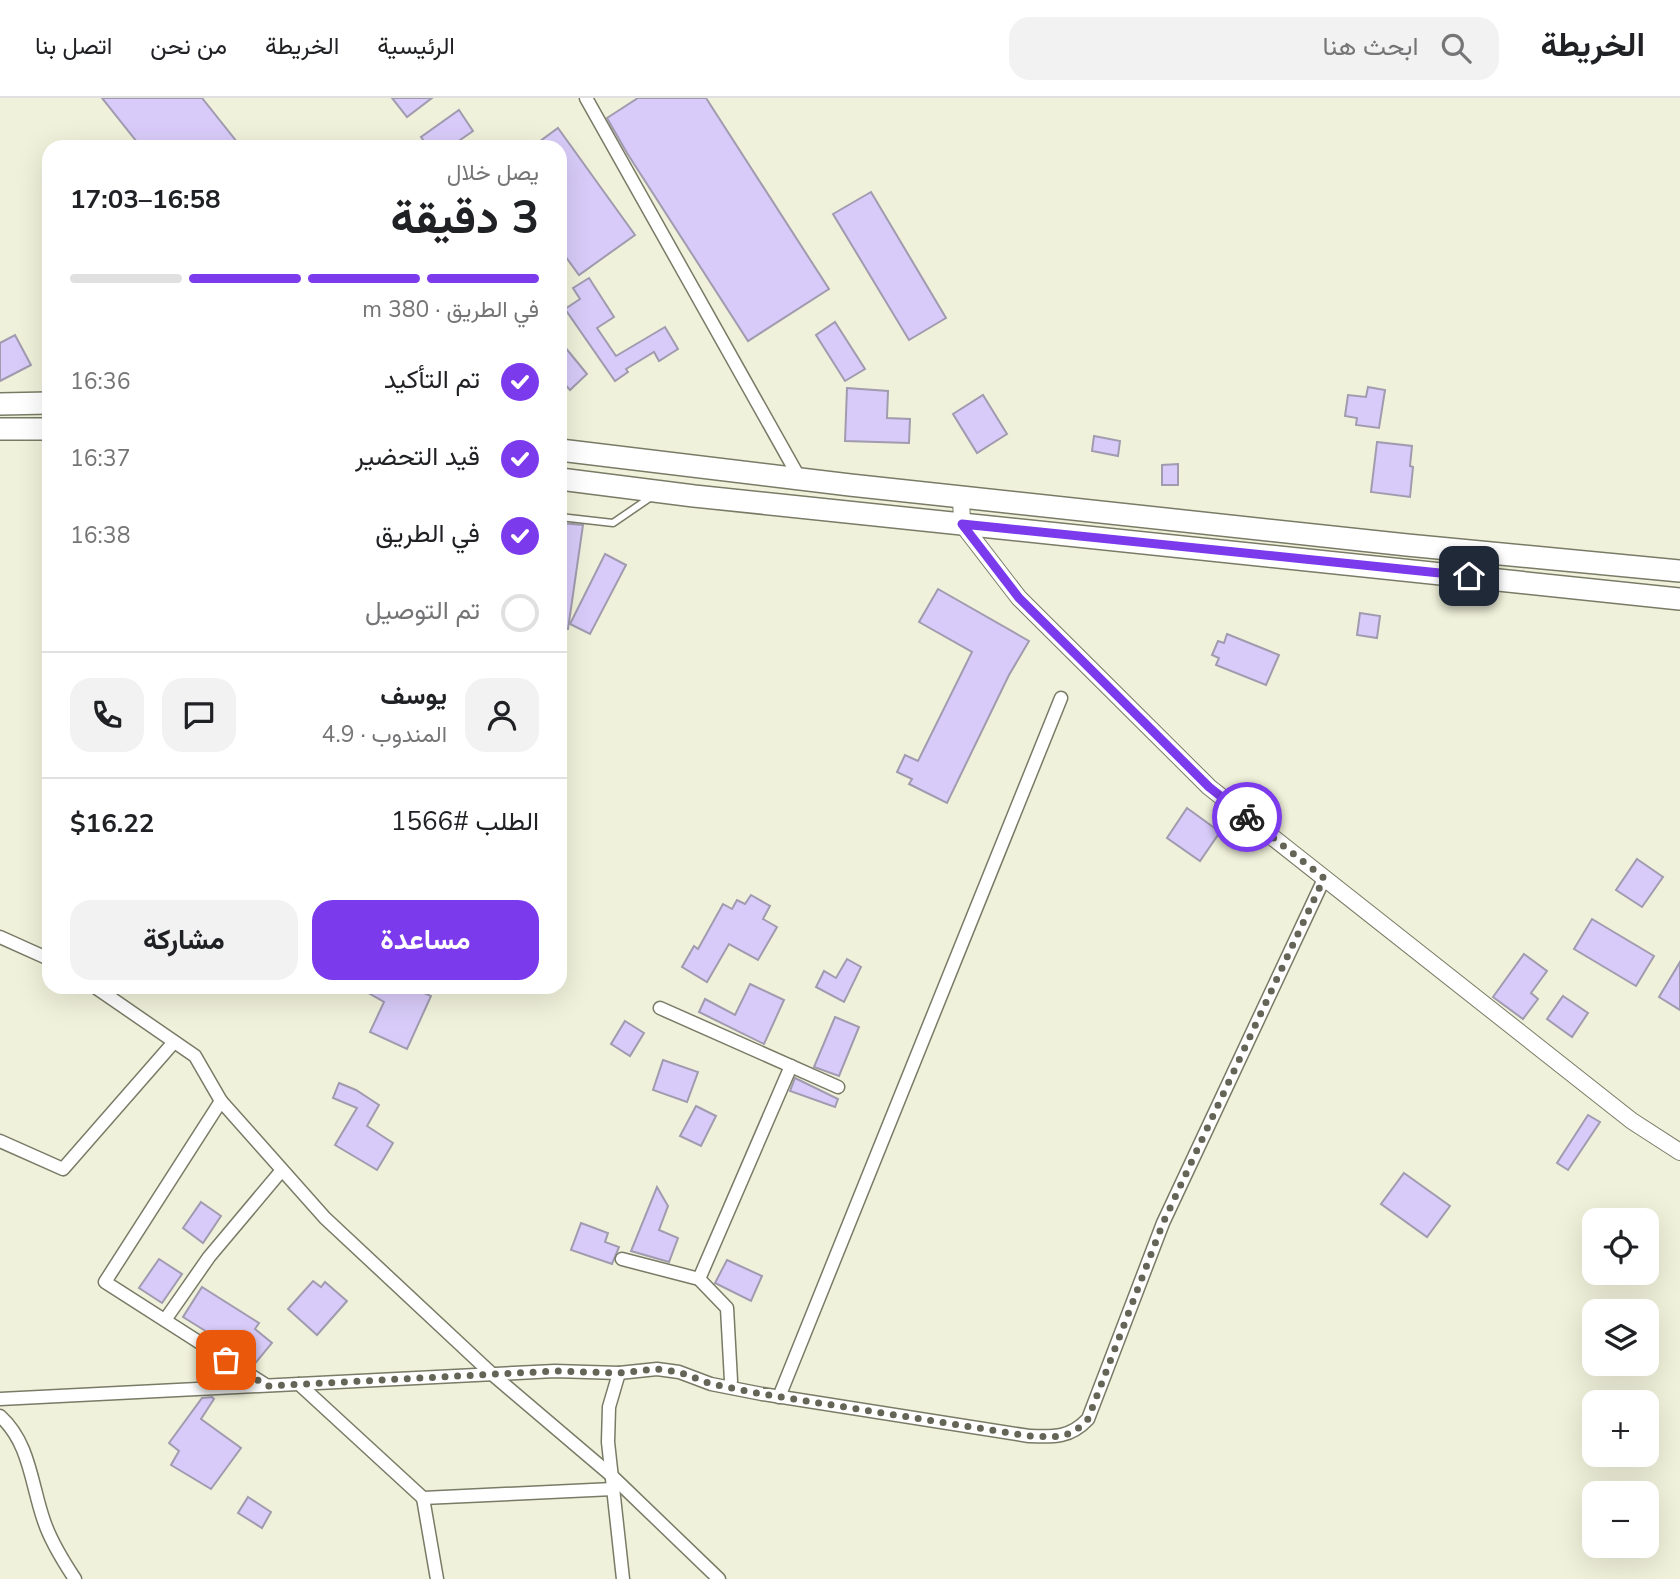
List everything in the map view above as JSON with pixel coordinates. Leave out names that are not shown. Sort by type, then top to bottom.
[{"type":"highway","points":[[0,404],[42,403]]},
{"type":"highway","points":[[0,429],[42,429]]},
{"type":"highway","points":[[567,451],[961,497],[1680,571]]},
{"type":"highway","points":[[567,480],[659,492],[1680,599]]},
{"type":"street","points":[[586,98],[800,479]]},
{"type":"street","points":[[961,497],[962,524],[1019,598],[1209,787],[1632,1121],[1680,1152]]},
{"type":"street","points":[[779,1397],[1061,698]]},
{"type":"street","points":[[0,1399],[555,1371],[618,1373],[657,1369],[679,1372],[711,1384],[779,1397],[1029,1436],[1068,1435],[1079,1430],[1088,1419],[1163,1223],[1324,878]]},
{"type":"street","points":[[0,937],[42,956]]},
{"type":"street","points":[[105,994],[195,1056],[221,1101],[326,1218],[492,1374],[719,1579]]},
{"type":"street","points":[[660,1008],[838,1087]]},
{"type":"street","points":[[0,1141],[63,1169],[174,1042]]},
{"type":"street","points":[[699,1279],[791,1066]]},
{"type":"street","points":[[221,1101],[105,1282],[267,1386]]},
{"type":"street","points":[[165,1320],[209,1257],[282,1170]]},
{"type":"street","points":[[622,1259],[699,1279],[727,1308],[731,1381]]},
{"type":"street","points":[[618,1373],[609,1408],[608,1442],[623,1579]]},
{"type":"street","points":[[299,1384],[423,1498],[437,1579]]},
{"type":"street","points":[[0,1416],[22,1444],[44,1522],[54,1546],[75,1579]]},
{"type":"street","points":[[423,1498],[612,1483]]},
{"type":"lane","points":[[567,518],[613,523],[659,492]]},
{"type":"building","points":[[102,98],[202,98],[235,140],[135,140]]},
{"type":"building","points":[[392,98],[432,98],[407,117]]},
{"type":"building","points":[[638,98],[706,98],[829,289],[748,341],[607,118]]},
{"type":"building","points":[[459,110],[473,131],[460,140],[423,140],[421,137]]},
{"type":"building","points":[[558,128],[567,140],[542,140]]},
{"type":"building","points":[[567,141],[635,235],[579,275],[567,259]]},
{"type":"building","points":[[871,192],[946,318],[909,340],[833,214]]},
{"type":"building","points":[[589,278],[614,317],[597,328],[616,356],[665,327],[678,349],[659,361],[654,352],[626,369],[628,372],[615,381],[567,312],[567,308],[580,299],[573,288]]},
{"type":"building","points":[[835,322],[865,369],[845,381],[816,335]]},
{"type":"building","points":[[15,335],[31,365],[0,381],[0,343]]},
{"type":"building","points":[[567,350],[587,374],[570,390],[567,387]]},
{"type":"building","points":[[1368,387],[1385,390],[1379,428],[1356,425],[1357,418],[1345,416],[1348,395],[1366,397]]},
{"type":"building","points":[[847,388],[888,391],[887,418],[910,419],[909,443],[845,441]]},
{"type":"building","points":[[983,395],[1007,434],[977,453],[953,414]]},
{"type":"building","points":[[1094,436],[1120,441],[1118,456],[1092,451]]},
{"type":"building","points":[[1377,442],[1412,446],[1410,497],[1371,492]]},
{"type":"building","points":[[1178,464],[1178,485],[1162,485],[1162,465]]},
{"type":"building","points":[[567,524],[583,525],[567,629]]},
{"type":"building","points":[[605,554],[626,565],[590,634],[570,624]]},
{"type":"building","points":[[938,589],[1029,641],[1009,675],[947,803],[909,784],[912,779],[897,772],[905,755],[918,761],[972,652],[919,622]]},
{"type":"building","points":[[1360,613],[1380,616],[1377,638],[1357,635]]},
{"type":"building","points":[[1227,634],[1279,655],[1266,685],[1216,665],[1219,658],[1212,655],[1218,641],[1224,643]]},
{"type":"building","points":[[1187,808],[1220,832],[1200,861],[1167,838]]},
{"type":"building","points":[[1637,859],[1663,877],[1642,907],[1616,890]]},
{"type":"building","points":[[751,895],[770,906],[763,919],[777,927],[758,960],[729,944],[707,982],[682,967],[694,946],[698,949],[723,904],[732,909],[737,900],[745,904]]},
{"type":"building","points":[[1592,919],[1654,956],[1636,986],[1574,949]]},
{"type":"building","points":[[1524,954],[1547,971],[1531,993],[1538,999],[1523,1019],[1493,997]]},
{"type":"building","points":[[847,959],[861,967],[844,1002],[816,987],[824,971],[836,978]]},
{"type":"building","points":[[1680,962],[1680,1010],[1659,997]]},
{"type":"building","points":[[750,984],[784,1000],[764,1044],[699,1012],[705,999],[735,1015]]},
{"type":"building","points":[[370,994],[431,996],[407,1049],[370,1032],[384,1002]]},
{"type":"building","points":[[1563,996],[1588,1013],[1572,1037],[1547,1019]]},
{"type":"building","points":[[835,1017],[859,1027],[839,1076],[814,1067]]},
{"type":"building","points":[[625,1021],[644,1033],[630,1056],[611,1044]]},
{"type":"building","points":[[663,1060],[698,1072],[687,1102],[653,1090]]},
{"type":"building","points":[[795,1078],[838,1099],[835,1107],[790,1091]]},
{"type":"building","points":[[339,1083],[379,1105],[367,1126],[393,1143],[377,1170],[335,1145],[357,1108],[333,1098]]},
{"type":"building","points":[[696,1106],[716,1116],[701,1146],[680,1136]]},
{"type":"building","points":[[1588,1115],[1600,1122],[1568,1170],[1557,1163]]},
{"type":"building","points":[[1404,1173],[1450,1206],[1427,1237],[1381,1204]]},
{"type":"building","points":[[657,1187],[668,1206],[659,1230],[678,1238],[669,1262],[631,1251]]},
{"type":"building","points":[[201,1202],[221,1216],[203,1243],[183,1228]]},
{"type":"building","points":[[581,1223],[608,1233],[605,1242],[619,1247],[612,1264],[571,1250]]},
{"type":"building","points":[[159,1259],[182,1274],[162,1303],[139,1288]]},
{"type":"building","points":[[727,1260],[762,1276],[751,1301],[715,1283]]},
{"type":"building","points":[[313,1281],[321,1287],[325,1282],[347,1301],[317,1335],[288,1309]]},
{"type":"building","points":[[202,1287],[259,1323],[255,1329],[272,1343],[253,1366],[242,1358],[244,1355],[183,1317]]},
{"type":"building","points":[[202,1398],[214,1399],[201,1419],[241,1448],[211,1489],[171,1465],[179,1451],[169,1443]]},
{"type":"building","points":[[248,1497],[271,1512],[262,1528],[238,1513]]},
{"type":"way so far","points":[[226,1360],[267,1386],[555,1371],[618,1373],[657,1369],[679,1372],[711,1384],[762,1394],[1029,1436],[1055,1437],[1079,1430],[1088,1419],[1163,1223],[1324,878],[1247,817]]},
{"type":"route","points":[[1247,817],[1209,787],[1019,598],[962,524],[1469,576]]}]
